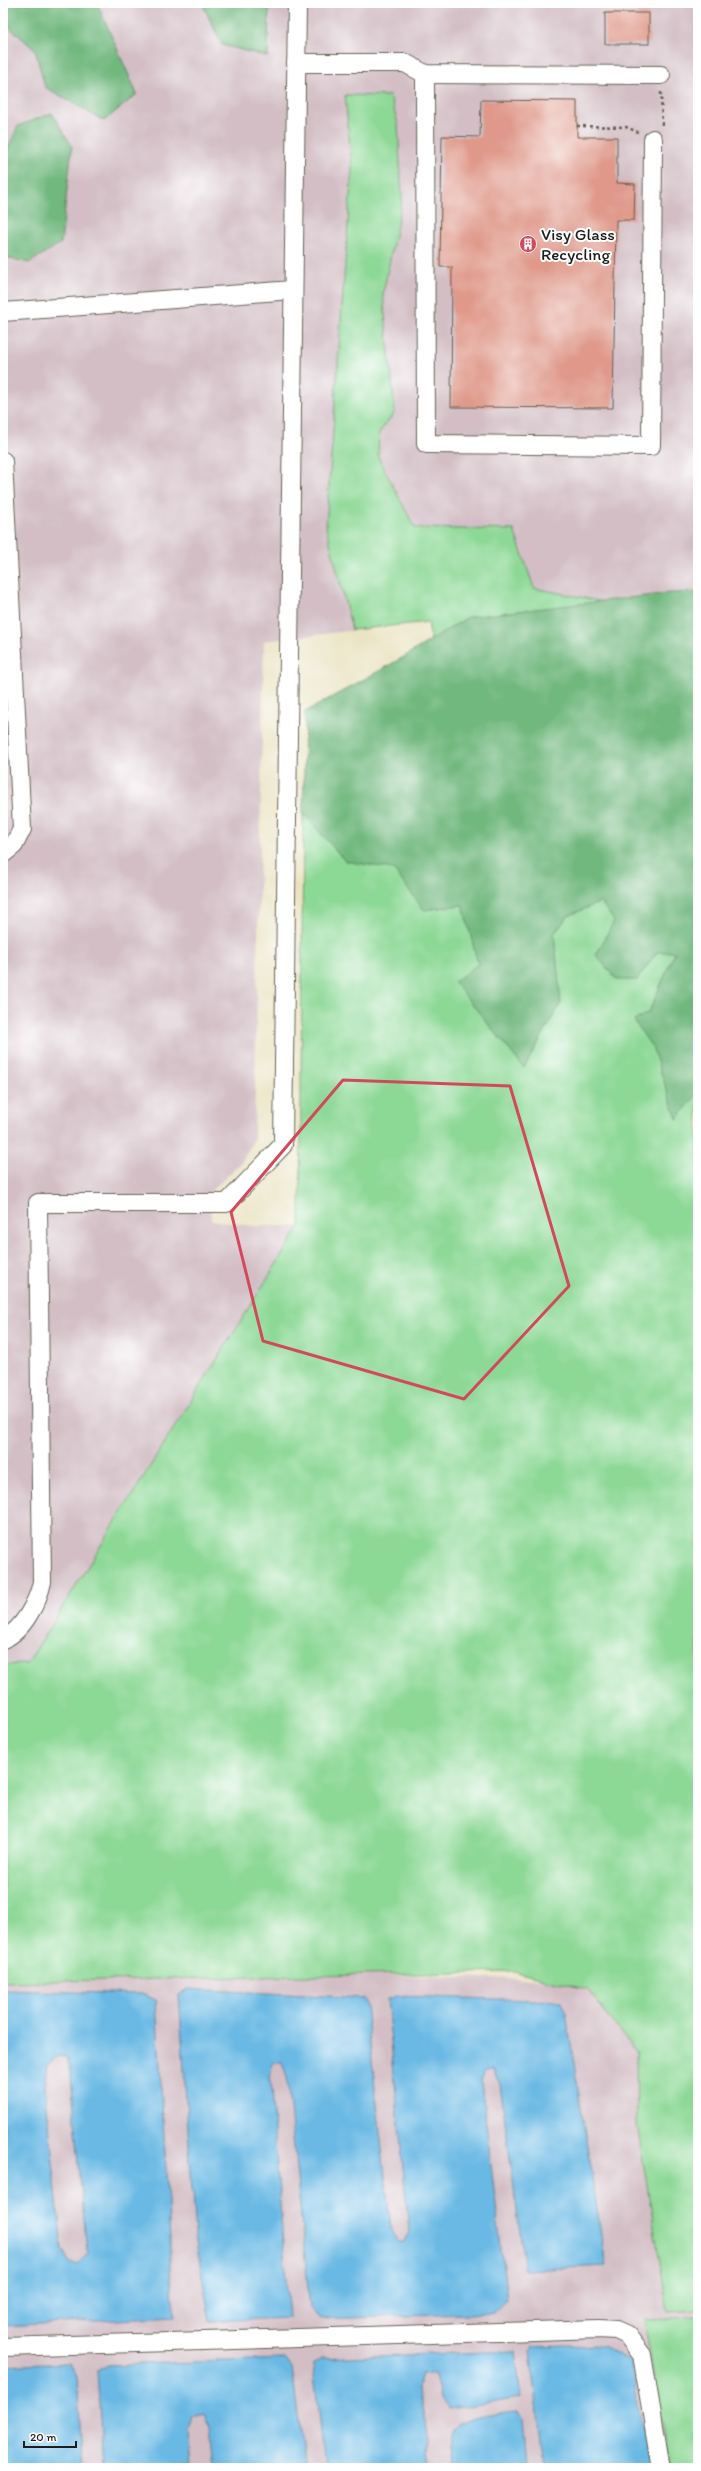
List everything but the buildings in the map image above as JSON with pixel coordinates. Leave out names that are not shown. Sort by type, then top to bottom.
[{"type":"street","points":[[3,1639],[16,1632],[40,1594],[42,1582],[38,1203],[227,1203],[283,1145],[297,3]]},
{"type":"street","points":[[296,63],[405,62],[425,74],[661,76]]},
{"type":"street","points":[[425,74],[426,444],[651,446],[653,139]]},
{"type":"street","points":[[3,312],[293,290]]},
{"type":"street","points":[[3,461],[22,829],[14,845],[3,854]]},
{"type":"street","points":[[3,2347],[591,2329],[616,2330],[627,2335],[642,2355],[661,2468]]},
{"type":"path","points":[[577,126],[626,127],[662,143],[661,76]]},
{"type":"highlighted area","points":[[343,1080],[510,1086],[569,1286],[464,1399],[263,1341],[231,1212]]},
{"type":"shaded area","points":[[3,3],[698,3],[698,592],[670,593],[264,641],[254,1139],[241,1163],[210,1192],[211,1220],[252,1226],[300,1226],[27,1664],[3,1665]]},
{"type":"shaded area","points":[[3,1964],[698,1984],[698,2317],[644,2319],[669,2468],[3,2468]]},
{"type":"green space","points":[[3,3],[97,3],[137,94],[104,121],[45,87],[35,50],[8,26],[3,26]]},
{"type":"green space","points":[[202,3],[269,3],[268,57],[222,45]]},
{"type":"green space","points":[[345,95],[390,96],[398,124],[402,200],[383,294],[395,412],[379,433],[378,457],[415,528],[514,530],[534,588],[641,609],[698,636],[698,2310],[668,2312],[637,2124],[636,2053],[589,1990],[515,1972],[3,1982],[3,1665],[27,1664],[300,1226],[303,813],[345,860],[434,663],[428,622],[352,630],[326,527],[352,169]]},
{"type":"green space","points":[[52,113],[72,146],[61,243],[29,263],[3,257],[3,151],[5,154],[18,126]]},
{"type":"green space","points":[[698,592],[698,1093],[677,1119],[652,1047],[634,1021],[649,1012],[675,952],[657,952],[637,980],[617,980],[596,955],[614,921],[601,902],[568,916],[554,934],[561,1003],[524,1068],[454,982],[478,964],[463,905],[424,910],[393,869],[345,861],[303,813],[305,712],[402,658],[468,617],[670,593]]},
{"type":"green space","points":[[698,2317],[698,2468],[669,2468],[644,2319]]},
{"type":"water","points":[[188,1989],[363,1998],[366,2006],[391,2230],[399,2242],[405,2242],[409,2231],[387,1999],[396,1996],[561,2001],[566,2013],[606,2266],[525,2270],[500,2084],[492,2069],[485,2070],[481,2081],[507,2299],[493,2313],[320,2319],[310,2308],[287,2078],[282,2063],[273,2063],[270,2078],[289,2318],[210,2321],[195,2236],[179,1994]]},
{"type":"water","points":[[3,1990],[142,1994],[156,2000],[170,2238],[170,2270],[175,2317],[3,2326]],"holes":[[[58,2056],[66,2057],[71,2075],[87,2253],[77,2266],[69,2262],[62,2248],[45,2086],[48,2064]]]},
{"type":"water","points":[[604,2345],[631,2363],[649,2468],[544,2468],[531,2352],[533,2347]]},
{"type":"water","points":[[515,2351],[521,2398],[449,2409],[442,2401],[434,2373],[421,2374],[417,2388],[430,2440],[428,2468],[324,2468],[313,2364],[321,2358]]},
{"type":"water","points":[[285,2359],[292,2368],[305,2468],[213,2468],[209,2428],[204,2412],[193,2415],[189,2432],[192,2468],[103,2468],[97,2370],[107,2365]]},
{"type":"water","points":[[70,2363],[76,2377],[82,2468],[3,2468],[3,2366]]},
{"type":"water","points":[[519,2412],[523,2418],[527,2468],[453,2468],[451,2436],[454,2429],[460,2424],[480,2417]]},
{"type":"place","name":"Visy Glass Recycling","points":[[528,244]]}]
